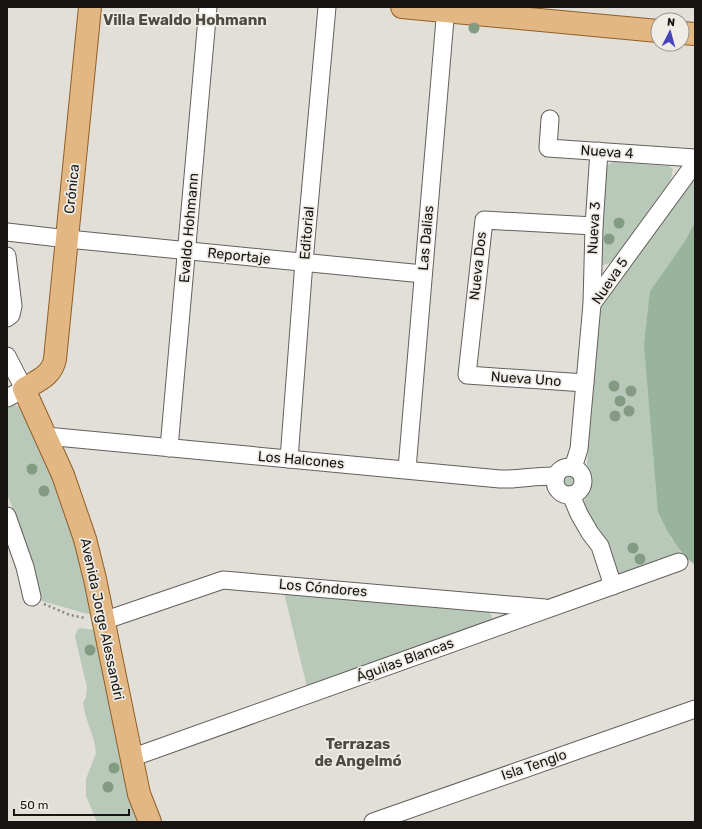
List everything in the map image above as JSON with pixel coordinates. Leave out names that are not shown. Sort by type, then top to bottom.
[{"type":"main road","name":"Crónica","points":[[15,394],[45,376],[52,370],[56,359],[90,7]]},
{"type":"main road","points":[[402,7],[446,9],[650,30]]},
{"type":"main road","name":"Avenida Jorge Alessandri","points":[[15,394],[46,436],[63,475],[85,539],[95,579],[139,794],[150,822]]},
{"type":"street","name":"Evaldo Hohmann","points":[[169,448],[208,7]]},
{"type":"street","name":"Editorial","points":[[289,459],[326,7]]},
{"type":"street","name":"Las Dalias","points":[[406,469],[446,9]]},
{"type":"street","name":"Nueva 4","points":[[550,119],[548,148],[695,158]]},
{"type":"street","name":"Nueva 3","points":[[592,304],[594,226],[599,151]]},
{"type":"street","name":"Nueva 5","points":[[573,468],[579,449],[592,304],[695,163]]},
{"type":"street","name":"Nueva Dos","points":[[466,375],[484,220],[594,226]]},
{"type":"street","name":"Reportaje","points":[[7,232],[423,274]]},
{"type":"street","points":[[7,256],[13,306],[11,315],[7,318]]},
{"type":"street","name":"Avenida Jorge Alessandri","points":[[7,356],[15,394]]},
{"type":"street","name":"Nueva Uno","points":[[466,375],[585,382]]},
{"type":"street","name":"Los Halcones","points":[[46,436],[500,479],[513,480],[556,476]]},
{"type":"street","points":[[565,468],[573,468],[580,473],[583,482],[579,490],[571,494],[562,493],[556,486],[556,476],[565,468]]},
{"type":"street","points":[[571,494],[579,514],[600,546],[613,586]]},
{"type":"street","points":[[8,522],[25,567],[32,597]]},
{"type":"street","name":"Águilas Blancas","points":[[131,758],[679,562]]},
{"type":"street","name":"Los Cóndores","points":[[103,621],[223,580],[550,608]]},
{"type":"street","name":"Isla Tenglo","points":[[373,822],[695,709]]},
{"type":"path","points":[[32,597],[50,607],[70,615],[103,621]]},
{"type":"green space","points":[[613,162],[669,166],[673,169],[671,179],[612,261],[603,265],[599,262],[605,170],[607,165]]},
{"type":"green space","points":[[695,178],[695,222],[685,241],[650,291],[670,537],[685,558],[622,578],[606,540],[584,506],[599,313],[602,303]]},
{"type":"green space","points":[[695,222],[695,565],[678,548],[658,512],[644,345],[650,291],[685,241]]},
{"type":"green space","points":[[15,405],[22,409],[67,510],[93,612],[89,614],[42,601],[24,538],[7,494],[7,407]]},
{"type":"green space","points":[[566,473],[572,473],[577,478],[575,487],[572,489],[566,489],[561,484],[561,478]]},
{"type":"green space","points":[[284,593],[489,611],[492,616],[491,623],[307,687]]},
{"type":"green space","points":[[81,628],[95,630],[141,822],[97,822],[86,796],[86,779],[96,753],[83,703],[86,697],[87,687],[75,637],[77,630]]},
{"type":"district","name":"Villa Ewaldo Hohmann","points":[[185,20]]},
{"type":"district","name":"Terrazas de Angelmó","points":[[358,752]]}]
